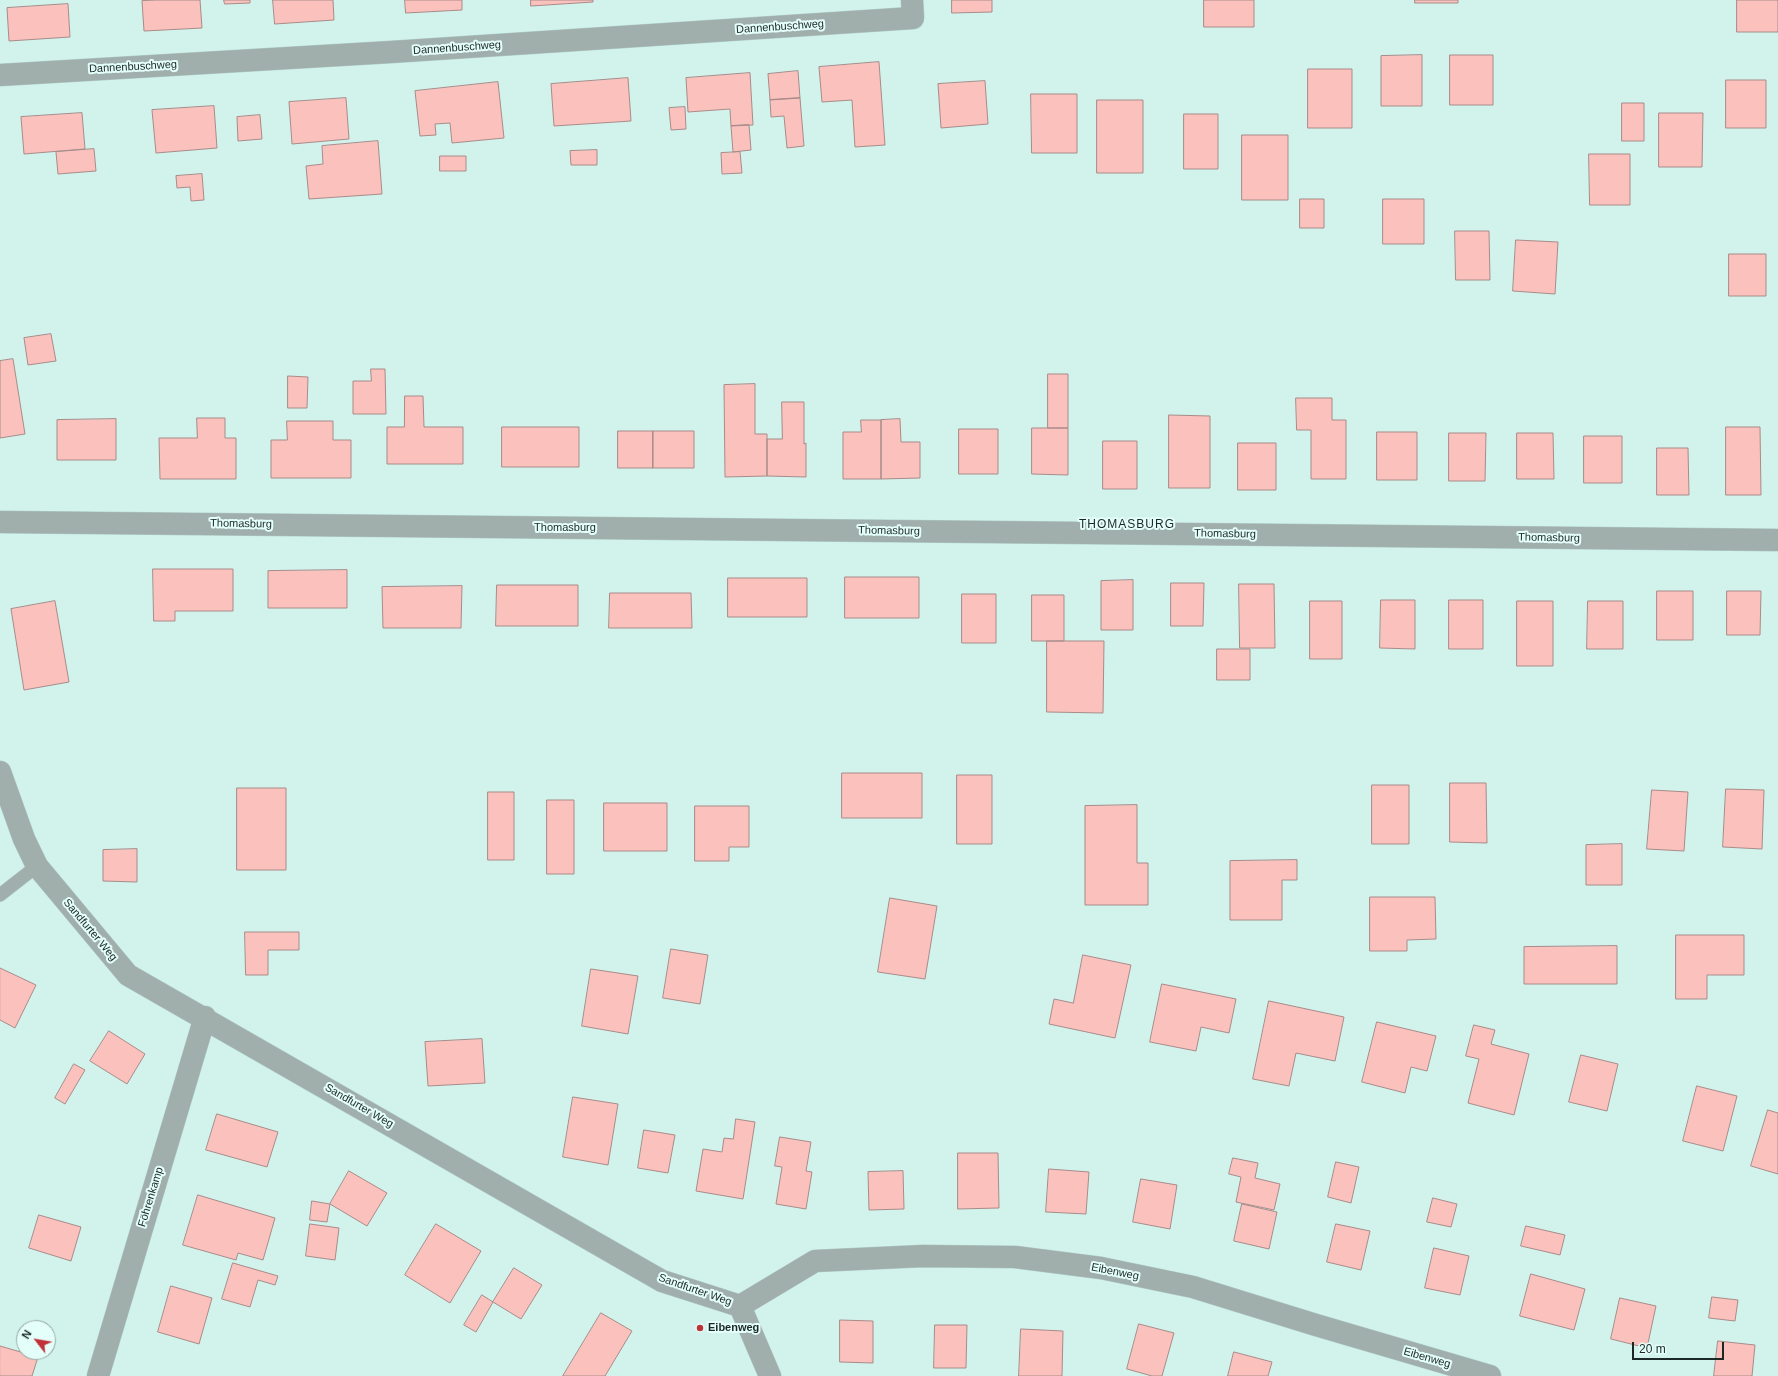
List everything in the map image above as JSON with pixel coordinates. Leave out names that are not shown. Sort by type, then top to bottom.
[{"type":"street","name":"Dannenbuschweg","points":[[0,75],[375,53],[913,9]]},
{"type":"street","name":"Thomasburg","points":[[0,522],[1778,540]]},
{"type":"street","name":"Sandfurter Weg","points":[[0,772],[24,839],[37,866],[128,975],[205,1017],[662,1281],[740,1306],[770,1376]]},
{"type":"street","name":"Föhrenkamp","points":[[98,1376],[205,1017]]},
{"type":"street","name":"Eibenweg","points":[[740,1306],[815,1261],[923,1256],[1015,1257],[1101,1268],[1193,1287],[1490,1376]]},
{"type":"lane","points":[[0,895],[37,866]]},
{"type":"building","points":[[200,0],[202,28],[144,31],[142,1]]},
{"type":"building","points":[[224,0],[250,0],[250,3],[225,4]]},
{"type":"building","points":[[273,0],[333,0],[334,20],[275,24]]},
{"type":"building","points":[[405,0],[462,0],[462,10],[406,13]]},
{"type":"building","points":[[531,0],[593,0],[593,2],[531,6]]},
{"type":"building","points":[[952,0],[992,0],[992,12],[952,13]]},
{"type":"building","points":[[1204,0],[1254,0],[1254,27],[1204,27]]},
{"type":"building","points":[[1415,0],[1458,0],[1458,3],[1415,3]]},
{"type":"building","points":[[1737,0],[1778,0],[1778,32],[1737,32]]},
{"type":"building","points":[[68,4],[70,37],[9,41],[7,8]]},
{"type":"building","points":[[1422,55],[1422,106],[1381,106],[1381,56]]},
{"type":"building","points":[[1450,55],[1493,55],[1493,105],[1450,105]]},
{"type":"building","points":[[879,62],[885,145],[855,147],[852,100],[822,102],[819,67]]},
{"type":"building","points":[[1308,69],[1352,69],[1352,128],[1308,128]]},
{"type":"building","points":[[798,71],[800,98],[770,100],[768,74]]},
{"type":"building","points":[[750,73],[753,125],[731,126],[730,109],[688,112],[686,78]]},
{"type":"building","points":[[628,78],[631,121],[554,126],[551,84]]},
{"type":"building","points":[[1726,80],[1766,80],[1766,128],[1726,128]]},
{"type":"building","points":[[985,81],[988,124],[941,128],[938,84]]},
{"type":"building","points":[[498,82],[504,138],[452,143],[450,123],[435,124],[436,135],[420,136],[415,91]]},
{"type":"building","points":[[1031,94],[1077,94],[1077,153],[1032,153]]},
{"type":"building","points":[[346,98],[349,139],[292,144],[289,102]]},
{"type":"building","points":[[800,98],[804,146],[787,148],[784,116],[771,117],[770,100]]},
{"type":"building","points":[[1097,100],[1143,100],[1143,173],[1097,173]]},
{"type":"building","points":[[1622,103],[1644,103],[1644,141],[1622,141]]},
{"type":"building","points":[[214,106],[217,148],[156,153],[152,110]]},
{"type":"building","points":[[685,107],[686,129],[671,130],[669,108]]},
{"type":"building","points":[[82,113],[85,149],[24,154],[21,117]]},
{"type":"building","points":[[1659,113],[1703,113],[1702,167],[1659,167]]},
{"type":"building","points":[[1184,114],[1218,114],[1218,169],[1184,169]]},
{"type":"building","points":[[260,115],[262,139],[238,141],[237,117]]},
{"type":"building","points":[[749,125],[751,150],[733,152],[731,126]]},
{"type":"building","points":[[1242,135],[1288,135],[1288,200],[1242,200]]},
{"type":"building","points":[[378,141],[382,194],[309,199],[306,166],[323,164],[322,146]]},
{"type":"building","points":[[94,149],[96,171],[58,174],[56,152]]},
{"type":"building","points":[[597,150],[597,165],[571,165],[570,151]]},
{"type":"building","points":[[740,152],[742,173],[722,174],[721,153]]},
{"type":"building","points":[[1589,154],[1630,154],[1630,205],[1590,205]]},
{"type":"building","points":[[440,156],[466,156],[466,171],[440,171]]},
{"type":"building","points":[[202,174],[204,200],[191,201],[190,187],[177,188],[176,176]]},
{"type":"building","points":[[1300,199],[1324,199],[1324,228],[1300,228]]},
{"type":"building","points":[[1383,199],[1424,199],[1424,244],[1383,244]]},
{"type":"building","points":[[1455,231],[1489,231],[1490,280],[1456,280]]},
{"type":"building","points":[[1516,240],[1558,242],[1555,294],[1513,291]]},
{"type":"building","points":[[1729,254],[1766,254],[1766,296],[1729,296]]},
{"type":"building","points":[[51,334],[56,361],[28,365],[24,338]]},
{"type":"building","points":[[13,359],[25,434],[0,438],[0,361]]},
{"type":"building","points":[[371,369],[385,369],[386,414],[353,414],[353,381],[371,381]]},
{"type":"building","points":[[1048,374],[1068,374],[1068,428],[1048,428]]},
{"type":"building","points":[[288,376],[308,377],[307,408],[288,408]]},
{"type":"building","points":[[755,384],[755,434],[767,434],[767,476],[725,477],[724,385]]},
{"type":"building","points":[[405,396],[423,396],[424,427],[463,427],[463,464],[387,464],[387,427],[404,427]]},
{"type":"building","points":[[1296,398],[1332,398],[1332,420],[1346,420],[1346,479],[1311,479],[1311,430],[1297,430]]},
{"type":"building","points":[[782,402],[804,402],[806,477],[767,476],[767,439],[782,439]]},
{"type":"building","points":[[1169,415],[1210,416],[1210,488],[1169,488]]},
{"type":"building","points":[[197,418],[225,418],[225,438],[236,438],[236,479],[160,479],[159,438],[197,438]]},
{"type":"building","points":[[116,419],[116,460],[57,460],[57,420]]},
{"type":"building","points":[[900,419],[901,442],[920,442],[920,478],[881,479],[881,420]]},
{"type":"building","points":[[861,420],[881,420],[881,479],[843,479],[843,432],[861,432]]},
{"type":"building","points":[[287,421],[333,421],[333,440],[351,440],[351,478],[271,478],[271,440],[287,440]]},
{"type":"building","points":[[502,427],[579,427],[579,467],[502,467]]},
{"type":"building","points":[[1726,427],[1760,427],[1761,495],[1726,495]]},
{"type":"building","points":[[1032,428],[1068,428],[1068,475],[1032,474]]},
{"type":"building","points":[[959,429],[998,429],[998,474],[959,474]]},
{"type":"building","points":[[618,431],[653,431],[653,468],[618,468]]},
{"type":"building","points":[[653,431],[694,431],[694,468],[653,468]]},
{"type":"building","points":[[1377,432],[1417,432],[1417,480],[1377,480]]},
{"type":"building","points":[[1449,433],[1486,433],[1485,481],[1449,481]]},
{"type":"building","points":[[1517,433],[1553,433],[1554,479],[1517,479]]},
{"type":"building","points":[[1584,436],[1622,436],[1622,483],[1584,483]]},
{"type":"building","points":[[1103,441],[1137,441],[1137,489],[1103,489]]},
{"type":"building","points":[[1238,443],[1276,443],[1276,490],[1238,490]]},
{"type":"building","points":[[1657,448],[1688,448],[1689,495],[1657,495]]},
{"type":"building","points":[[153,569],[233,569],[233,611],[175,611],[175,621],[154,621]]},
{"type":"building","points":[[347,570],[347,608],[268,608],[268,571]]},
{"type":"building","points":[[845,577],[919,577],[919,618],[845,618]]},
{"type":"building","points":[[728,578],[807,578],[807,617],[728,617]]},
{"type":"building","points":[[1133,580],[1133,630],[1101,630],[1101,581]]},
{"type":"building","points":[[1171,583],[1204,583],[1203,626],[1171,626]]},
{"type":"building","points":[[1239,584],[1274,584],[1275,648],[1240,648]]},
{"type":"building","points":[[497,585],[578,585],[578,626],[496,626]]},
{"type":"building","points":[[462,586],[461,628],[383,628],[382,587]]},
{"type":"building","points":[[1657,591],[1693,591],[1693,640],[1657,640]]},
{"type":"building","points":[[1727,591],[1761,591],[1760,635],[1727,635]]},
{"type":"building","points":[[610,593],[691,593],[692,628],[609,628]]},
{"type":"building","points":[[962,594],[996,594],[996,643],[962,643]]},
{"type":"building","points":[[1032,595],[1064,595],[1064,641],[1032,641]]},
{"type":"building","points":[[1381,600],[1415,600],[1415,649],[1380,648]]},
{"type":"building","points":[[1449,600],[1483,600],[1483,649],[1449,649]]},
{"type":"building","points":[[55,601],[69,682],[24,690],[11,609]]},
{"type":"building","points":[[1310,601],[1342,601],[1342,659],[1310,659]]},
{"type":"building","points":[[1517,601],[1553,601],[1553,666],[1517,666]]},
{"type":"building","points":[[1588,601],[1623,601],[1623,649],[1587,649]]},
{"type":"building","points":[[1047,641],[1104,641],[1103,713],[1047,712]]},
{"type":"building","points":[[1217,649],[1250,649],[1250,680],[1217,680]]},
{"type":"building","points":[[842,773],[922,773],[922,818],[842,818]]},
{"type":"building","points":[[957,775],[992,775],[992,844],[957,844]]},
{"type":"building","points":[[1450,783],[1486,783],[1487,843],[1450,842]]},
{"type":"building","points":[[1372,785],[1409,785],[1409,844],[1372,844]]},
{"type":"building","points":[[237,788],[286,788],[286,870],[237,870]]},
{"type":"building","points":[[1726,789],[1764,790],[1762,849],[1723,847]]},
{"type":"building","points":[[1652,790],[1688,792],[1684,851],[1647,849]]},
{"type":"building","points":[[488,792],[514,792],[514,860],[488,860]]},
{"type":"building","points":[[547,800],[574,800],[574,874],[547,874]]},
{"type":"building","points":[[604,803],[667,803],[667,851],[604,851]]},
{"type":"building","points":[[1137,805],[1137,863],[1148,863],[1148,905],[1085,905],[1085,806]]},
{"type":"building","points":[[695,806],[749,806],[749,847],[729,847],[729,861],[695,861]]},
{"type":"building","points":[[1622,844],[1622,885],[1586,885],[1586,845]]},
{"type":"building","points":[[137,849],[137,882],[103,881],[103,850]]},
{"type":"building","points":[[1297,860],[1297,880],[1282,880],[1282,920],[1230,920],[1230,861]]},
{"type":"building","points":[[1370,897],[1435,897],[1436,939],[1407,940],[1407,951],[1370,951]]},
{"type":"building","points":[[890,898],[937,906],[925,979],[878,972]]},
{"type":"building","points":[[245,932],[299,932],[299,950],[268,950],[268,975],[246,975]]},
{"type":"building","points":[[1676,935],[1744,935],[1744,975],[1707,975],[1707,999],[1676,999]]},
{"type":"building","points":[[1617,946],[1617,984],[1524,984],[1524,947]]},
{"type":"building","points":[[671,949],[708,955],[700,1004],[663,998]]},
{"type":"building","points":[[1083,955],[1131,965],[1115,1038],[1049,1024],[1054,999],[1073,1003]]},
{"type":"building","points":[[0,968],[36,985],[15,1028],[0,1020]]},
{"type":"building","points":[[591,969],[638,976],[628,1034],[582,1026]]},
{"type":"building","points":[[1162,984],[1236,999],[1229,1033],[1201,1027],[1196,1051],[1150,1042]]},
{"type":"building","points":[[1269,1001],[1344,1017],[1335,1061],[1296,1053],[1289,1086],[1253,1079]]},
{"type":"building","points":[[1377,1022],[1436,1036],[1427,1071],[1411,1067],[1405,1093],[1362,1082]]},
{"type":"building","points":[[1474,1025],[1495,1030],[1491,1044],[1529,1054],[1514,1115],[1468,1103],[1479,1059],[1466,1056]]},
{"type":"building","points":[[109,1031],[145,1054],[127,1084],[90,1061]]},
{"type":"building","points":[[482,1039],[485,1083],[428,1086],[425,1042]]},
{"type":"building","points":[[1581,1055],[1618,1064],[1607,1111],[1569,1102]]},
{"type":"building","points":[[74,1064],[85,1070],[65,1104],[55,1098]]},
{"type":"building","points":[[1697,1086],[1737,1096],[1723,1151],[1683,1141]]},
{"type":"building","points":[[573,1097],[618,1104],[608,1165],[563,1157]]},
{"type":"building","points":[[1768,1110],[1778,1113],[1778,1174],[1751,1166]]},
{"type":"building","points":[[217,1114],[278,1132],[267,1167],[206,1150]]},
{"type":"building","points":[[736,1119],[755,1122],[743,1199],[696,1191],[703,1149],[722,1152],[724,1138],[733,1139]]},
{"type":"building","points":[[644,1130],[675,1135],[668,1173],[638,1168]]},
{"type":"building","points":[[780,1137],[811,1142],[806,1171],[812,1172],[806,1209],[776,1204],[782,1167],[775,1166]]},
{"type":"building","points":[[958,1153],[998,1153],[999,1208],[958,1209]]},
{"type":"building","points":[[1233,1158],[1258,1163],[1255,1178],[1280,1184],[1274,1210],[1236,1202],[1241,1177],[1229,1174]]},
{"type":"building","points":[[1336,1162],[1359,1167],[1351,1203],[1328,1197]]},
{"type":"building","points":[[1049,1169],[1089,1172],[1086,1214],[1046,1212]]},
{"type":"building","points":[[349,1171],[387,1193],[367,1226],[330,1204]]},
{"type":"building","points":[[903,1171],[904,1209],[869,1210],[868,1172]]},
{"type":"building","points":[[1141,1179],[1177,1185],[1170,1229],[1133,1222]]},
{"type":"building","points":[[198,1195],[275,1218],[263,1260],[238,1253],[236,1260],[183,1245]]},
{"type":"building","points":[[1433,1198],[1457,1204],[1451,1227],[1427,1222]]},
{"type":"building","points":[[312,1201],[330,1204],[327,1222],[310,1220]]},
{"type":"building","points":[[1242,1204],[1277,1212],[1269,1249],[1234,1241]]},
{"type":"building","points":[[39,1215],[81,1227],[71,1261],[29,1248]]},
{"type":"building","points":[[310,1224],[339,1228],[335,1260],[306,1256]]},
{"type":"building","points":[[436,1224],[481,1251],[450,1303],[405,1275]]},
{"type":"building","points":[[1336,1224],[1370,1231],[1361,1270],[1327,1262]]},
{"type":"building","points":[[1526,1226],[1565,1235],[1560,1255],[1521,1246]]},
{"type":"building","points":[[1434,1248],[1469,1256],[1460,1295],[1425,1288]]},
{"type":"building","points":[[233,1263],[278,1276],[275,1285],[258,1280],[250,1307],[222,1299]]},
{"type":"building","points":[[514,1268],[542,1285],[521,1319],[493,1302]]},
{"type":"building","points":[[1531,1274],[1585,1289],[1574,1330],[1520,1316]]},
{"type":"building","points":[[171,1286],[212,1298],[199,1344],[158,1332]]},
{"type":"building","points":[[482,1295],[493,1302],[476,1332],[464,1325]]},
{"type":"building","points":[[1712,1297],[1738,1300],[1735,1321],[1709,1318]]},
{"type":"building","points":[[1620,1298],[1656,1306],[1647,1348],[1611,1339]]},
{"type":"building","points":[[601,1313],[632,1331],[605,1376],[563,1376]]},
{"type":"building","points":[[840,1320],[873,1321],[873,1363],[840,1362]]},
{"type":"building","points":[[1139,1324],[1174,1333],[1162,1376],[1152,1376],[1127,1369]]},
{"type":"building","points":[[935,1325],[967,1325],[966,1368],[934,1368]]},
{"type":"building","points":[[1021,1329],[1063,1331],[1062,1376],[1019,1376]]},
{"type":"building","points":[[1718,1341],[1755,1345],[1752,1376],[1714,1376]]},
{"type":"building","points":[[0,1346],[16,1351],[16,1360],[37,1360],[32,1376],[0,1376]]},
{"type":"building","points":[[1234,1352],[1272,1362],[1268,1376],[1228,1376]]},
{"type":"place","name":"Eibenweg","points":[[700,1328]]},
{"type":"district","name":"THOMASBURG","points":[[1127,525]]}]
